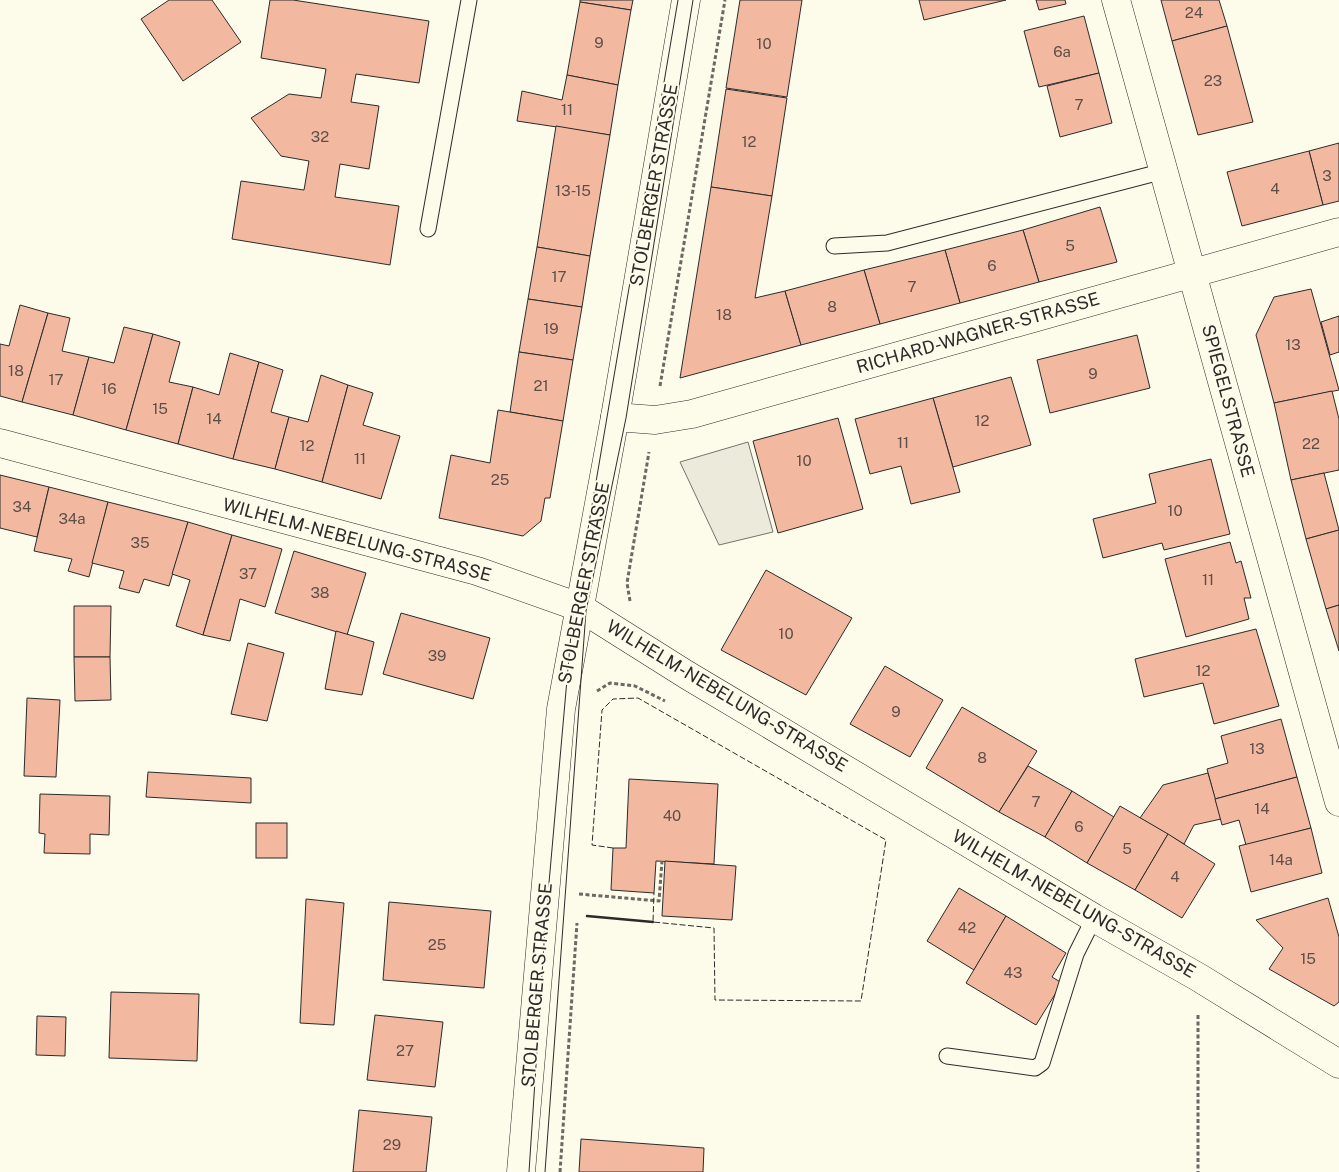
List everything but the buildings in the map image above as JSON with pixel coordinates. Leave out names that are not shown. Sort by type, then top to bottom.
[{"type":"street","name":"STOLBERGER STRASSE","points":[[521,1172],[561,709],[615,417],[686,0]]},
{"type":"street","name":"SPIEGELSTRASSE","points":[[1116,0],[1339,802]]},
{"type":"street","name":"RICHARD-WAGNER-STRASSE","points":[[615,417],[655,420],[692,414],[1339,232]]},
{"type":"street","name":"WILHELM-NEBELUNG-STRASSE","points":[[0,443],[477,572],[579,607],[687,676],[1094,918],[1198,977],[1339,1064]]},
{"type":"lane","points":[[428,229],[469,0]]},
{"type":"lane","points":[[834,246],[887,243],[1164,171]]},
{"type":"lane","points":[[947,1056],[1035,1068],[1042,1063],[1076,954],[1094,918]]},
{"type":"path","points":[[632,607],[627,583],[725,0]]},
{"type":"path","points":[[596,692],[610,684],[635,686],[670,704],[687,676]]},
{"type":"path","points":[[580,884],[579,894],[659,901],[662,861]]},
{"type":"path","points":[[560,1172],[578,914]]},
{"type":"path","points":[[1198,1028],[1198,1172]]},
{"type":"shaded area","points":[[748,442],[773,532],[719,545],[680,462]]},
{"type":"tram line","points":[[529,1172],[545,928],[572,623],[678,0]]},
{"type":"tram line","points":[[545,1172],[586,611],[626,418],[693,0]]},
{"type":"fence","points":[[613,848],[592,845],[602,710],[613,699],[638,698],[886,840],[861,1001],[715,1000],[714,928],[653,922],[654,893]]},
{"type":"wall","points":[[587,916],[653,922]]}]
